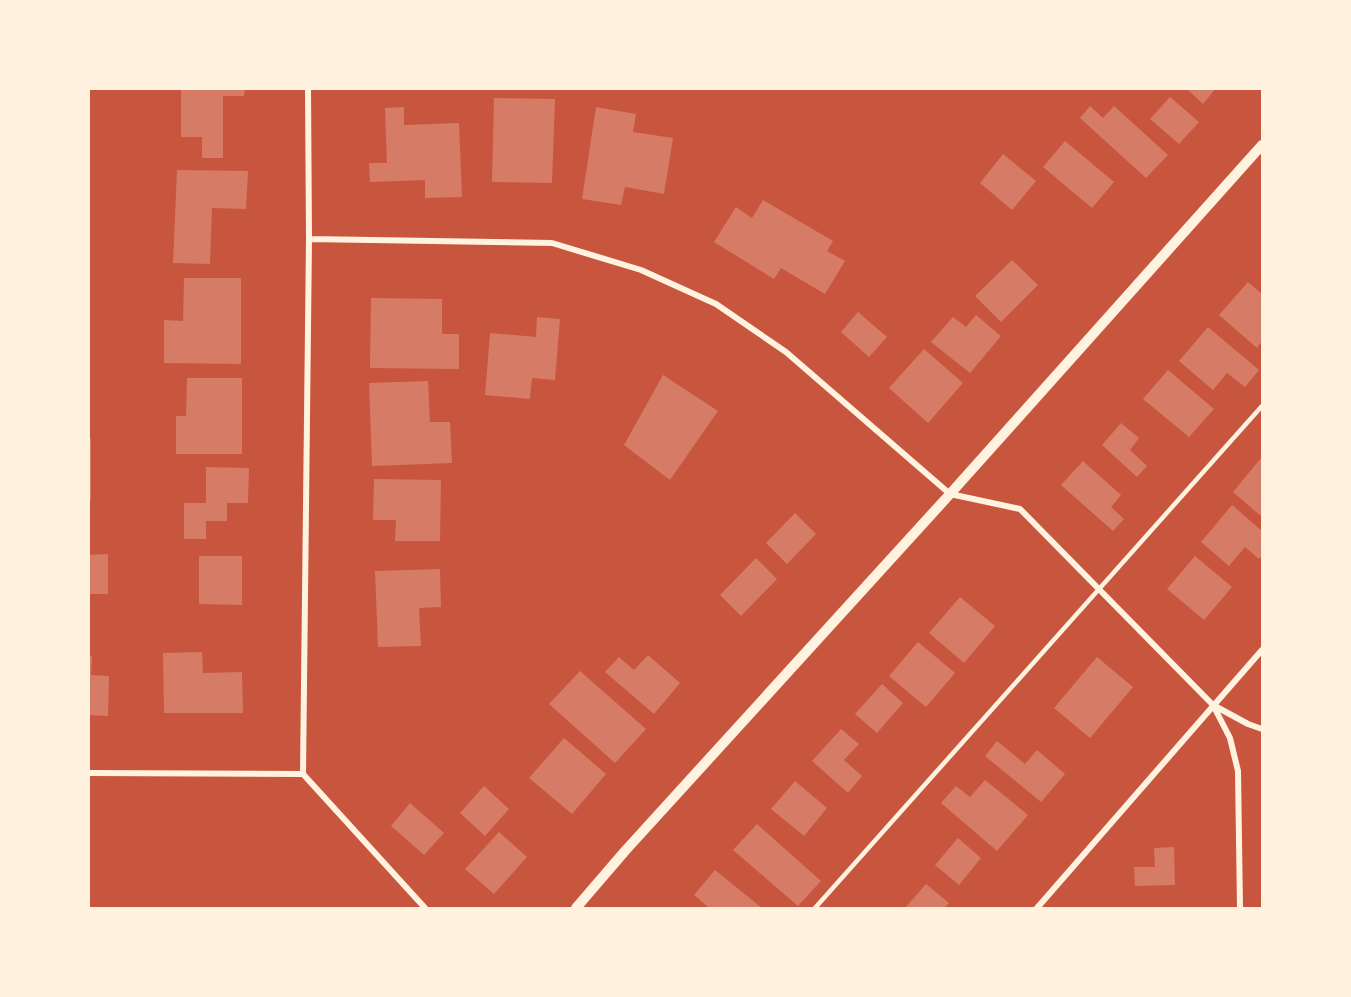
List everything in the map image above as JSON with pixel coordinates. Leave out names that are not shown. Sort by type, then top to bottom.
[{"type":"street","points":[[308,88],[309,239],[303,774],[425,909]]},
{"type":"street","points":[[576,909],[625,851],[1263,145]]},
{"type":"street","points":[[309,239],[552,243],[641,270],[716,304],[786,352],[950,494],[1020,509],[1213,705],[1248,724],[1263,729]]},
{"type":"street","points":[[1036,909],[1263,650]]},
{"type":"street","points":[[1213,705],[1230,738],[1238,771],[1240,909]]},
{"type":"street","points":[[88,773],[303,774]]},
{"type":"lane","points":[[815,909],[1263,406]]},
{"type":"building","points":[[181,88],[245,88],[244,96],[223,96],[223,158],[202,158],[202,137],[181,137]]},
{"type":"building","points":[[1186,88],[1216,88],[1203,104]]},
{"type":"building","points":[[1170,97],[1199,122],[1179,144],[1150,119]]},
{"type":"building","points":[[494,98],[555,99],[552,183],[492,182]]},
{"type":"building","points":[[1090,106],[1103,118],[1114,106],[1168,155],[1146,178],[1080,118]]},
{"type":"building","points":[[404,107],[404,125],[459,123],[462,197],[425,198],[425,180],[370,182],[369,163],[387,163],[385,108]]},
{"type":"building","points":[[596,107],[636,114],[633,132],[673,138],[664,194],[625,187],[621,205],[582,199]]},
{"type":"building","points":[[1065,141],[1114,182],[1092,208],[1043,167]]},
{"type":"building","points":[[1003,154],[1036,181],[1012,210],[980,183]]},
{"type":"building","points":[[177,170],[248,171],[246,209],[212,208],[210,264],[173,263]]},
{"type":"building","points":[[763,200],[833,241],[827,251],[845,261],[825,294],[781,268],[774,279],[714,242],[736,207],[752,218]]},
{"type":"building","points":[[1012,260],[1038,285],[1001,322],[975,296]]},
{"type":"building","points":[[184,278],[241,278],[241,364],[164,363],[164,320],[183,321]]},
{"type":"building","points":[[1248,282],[1262,294],[1262,341],[1257,348],[1219,315]]},
{"type":"building","points":[[371,298],[442,299],[442,334],[459,334],[459,369],[370,368]]},
{"type":"building","points":[[858,312],[887,337],[869,357],[841,332]]},
{"type":"building","points":[[976,315],[1001,336],[970,373],[931,342],[953,317],[966,327]]},
{"type":"building","points":[[537,317],[560,319],[555,380],[532,378],[530,399],[485,395],[490,333],[536,337]]},
{"type":"building","points":[[1208,327],[1259,370],[1245,387],[1227,373],[1213,390],[1179,361]]},
{"type":"building","points":[[924,349],[963,383],[928,423],[889,388]]},
{"type":"building","points":[[1168,370],[1214,409],[1189,437],[1143,399]]},
{"type":"building","points":[[663,375],[718,411],[670,480],[624,445]]},
{"type":"building","points":[[187,378],[242,378],[242,454],[176,454],[176,416],[186,416]]},
{"type":"building","points":[[428,381],[430,422],[450,422],[452,463],[372,466],[369,383]]},
{"type":"building","points":[[1121,423],[1139,438],[1130,450],[1147,466],[1137,477],[1102,445]]},
{"type":"building","points":[[88,438],[91,438],[91,500],[88,500]]},
{"type":"building","points":[[1262,457],[1262,517],[1233,492]]},
{"type":"building","points":[[1083,461],[1121,495],[1111,507],[1124,519],[1113,531],[1061,485]]},
{"type":"building","points":[[206,467],[249,468],[248,503],[227,503],[227,521],[206,521],[206,539],[184,539],[184,503],[206,503]]},
{"type":"building","points":[[374,479],[441,480],[440,541],[395,541],[396,520],[373,520]]},
{"type":"building","points":[[1232,505],[1262,531],[1262,555],[1259,559],[1245,547],[1229,566],[1201,542]]},
{"type":"building","points":[[795,513],[816,534],[787,564],[766,543]]},
{"type":"building","points":[[108,554],[108,594],[88,594],[88,555]]},
{"type":"building","points":[[199,556],[242,556],[242,605],[199,604]]},
{"type":"building","points":[[1195,556],[1232,587],[1204,620],[1167,589]]},
{"type":"building","points":[[756,558],[777,579],[741,616],[720,595]]},
{"type":"building","points":[[440,569],[441,607],[419,608],[421,646],[378,647],[375,571]]},
{"type":"building","points":[[960,597],[995,626],[964,663],[929,633]]},
{"type":"building","points":[[918,642],[955,673],[926,707],[889,676]]},
{"type":"building","points":[[202,652],[203,673],[242,672],[243,713],[164,713],[163,653]]},
{"type":"building","points":[[88,655],[92,656],[91,675],[109,676],[108,716],[88,715]]},
{"type":"building","points":[[648,655],[680,683],[654,714],[605,672],[619,657],[634,670]]},
{"type":"building","points":[[1097,657],[1133,687],[1090,738],[1054,708]]},
{"type":"building","points":[[580,671],[646,729],[615,763],[549,704]]},
{"type":"building","points":[[882,684],[903,703],[877,733],[855,714]]},
{"type":"building","points":[[841,729],[859,744],[844,760],[862,776],[848,793],[812,761]]},
{"type":"building","points":[[564,738],[606,774],[572,814],[529,778]]},
{"type":"building","points":[[997,741],[1025,764],[1037,750],[1065,774],[1041,802],[985,756]]},
{"type":"building","points":[[985,780],[1028,815],[997,851],[941,803],[956,786],[970,797]]},
{"type":"building","points":[[795,781],[827,808],[804,836],[771,809]]},
{"type":"building","points":[[484,786],[509,809],[485,836],[460,813]]},
{"type":"building","points":[[410,803],[444,833],[424,855],[391,826]]},
{"type":"building","points":[[757,824],[821,881],[798,906],[733,850]]},
{"type":"building","points":[[499,832],[527,857],[494,894],[465,869]]},
{"type":"building","points":[[958,838],[981,858],[959,885],[935,865]]},
{"type":"building","points":[[1174,847],[1175,885],[1135,886],[1134,867],[1155,867],[1154,848]]},
{"type":"building","points":[[715,870],[762,908],[709,908],[694,895]]},
{"type":"building","points":[[926,884],[949,903],[944,908],[905,908]]}]
